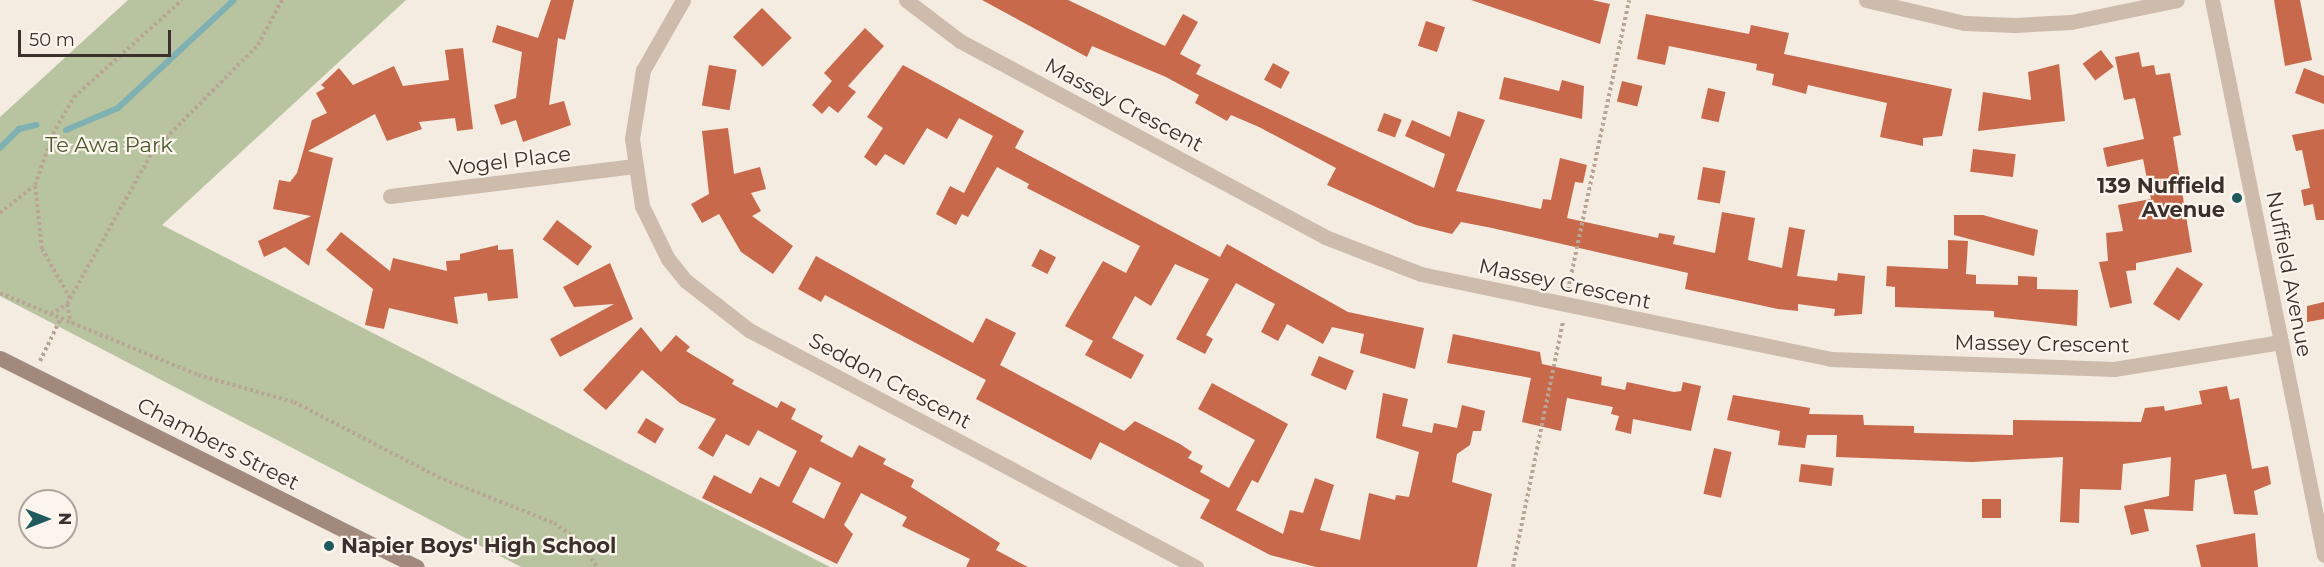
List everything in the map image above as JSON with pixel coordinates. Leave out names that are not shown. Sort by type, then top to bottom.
[{"type":"main road","name":"Chambers Street","points":[[0,358],[417,567]]},
{"type":"street","name":"Seddon Crescent","points":[[683,0],[643,70],[633,116],[634,166],[642,206],[668,259],[724,313],[1196,567]]},
{"type":"street","name":"Massey Crescent","points":[[906,0],[960,41],[1343,246],[1420,274],[1565,306],[1830,359],[2114,369],[2281,342]]},
{"type":"street","points":[[1866,0],[1965,22],[2014,26],[2071,21],[2176,0]]},
{"type":"street","name":"Nuffield Avenue","points":[[2212,0],[2324,555]]},
{"type":"street","name":"Vogel Place","points":[[390,196],[634,166]]},
{"type":"path","points":[[0,213],[35,185],[74,98],[182,0]]},
{"type":"path","points":[[51,314],[67,304],[153,151],[258,45],[282,0]]},
{"type":"path","points":[[1513,567],[1629,0]]},
{"type":"path","points":[[35,185],[42,249],[70,298]]},
{"type":"path","points":[[0,293],[198,375],[294,402],[438,477],[554,523],[577,539],[597,567]]},
{"type":"path","points":[[67,304],[71,323]]},
{"type":"path","points":[[33,375],[61,318]]},
{"type":"green space","name":"Te Awa Park","points":[[128,0],[406,0],[162,225],[830,567],[521,567],[0,296],[0,117]]},
{"type":"building","points":[[551,0],[574,0],[565,40],[558,38],[549,105],[564,101],[571,125],[523,142],[516,120],[501,125],[494,105],[516,98],[522,52],[492,42],[497,25],[538,38]]},
{"type":"building","points":[[982,0],[1068,0],[1165,46],[1183,14],[1198,22],[1180,54],[1201,65],[1196,74],[1434,188],[1445,154],[1405,136],[1412,120],[1450,137],[1458,111],[1485,120],[1456,191],[1541,209],[1543,199],[1551,200],[1560,158],[1587,165],[1583,183],[1575,182],[1567,218],[1658,238],[1659,233],[1675,236],[1673,244],[1715,253],[1722,212],[1755,218],[1748,260],[1782,268],[1789,227],[1805,230],[1797,276],[1837,281],[1838,273],[1865,276],[1862,314],[1834,316],[1835,309],[1798,304],[1798,311],[1778,309],[1685,289],[1688,273],[1492,228],[1461,222],[1452,234],[1416,225],[1327,185],[1336,168],[1259,127],[1231,115],[1227,121],[1195,103],[1199,95],[1166,77],[1092,46],[1087,57]]},
{"type":"building","points":[[1471,0],[1592,0],[1610,4],[1600,44]]},
{"type":"building","points":[[2274,0],[2300,0],[2312,60],[2285,66]]},
{"type":"building","points":[[762,8],[792,38],[763,67],[733,37]]},
{"type":"building","points":[[1646,14],[1749,34],[1751,25],[1789,33],[1784,54],[1952,89],[1942,136],[1923,138],[1923,146],[1880,137],[1887,103],[1808,85],[1806,94],[1772,85],[1774,74],[1756,70],[1757,64],[1669,46],[1665,65],[1637,59]]},
{"type":"building","points":[[1426,21],[1445,27],[1437,52],[1418,46]]},
{"type":"building","points":[[865,28],[884,46],[848,86],[856,92],[838,113],[829,106],[822,114],[812,105],[832,81],[824,73]]},
{"type":"building","points":[[463,48],[473,129],[457,131],[455,118],[419,122],[422,129],[387,141],[375,114],[308,151],[333,158],[309,266],[285,247],[264,257],[258,241],[311,216],[273,209],[279,180],[290,182],[297,173],[312,120],[327,113],[316,93],[325,88],[321,85],[339,68],[353,85],[394,66],[403,86],[449,80],[445,50]]},
{"type":"building","points":[[2101,50],[2114,67],[2095,81],[2083,64]]},
{"type":"building","points":[[2139,52],[2142,67],[2154,65],[2156,75],[2170,73],[2181,135],[2173,137],[2192,252],[2136,263],[2136,270],[2126,271],[2132,303],[2110,308],[2099,262],[2108,261],[2106,233],[2123,231],[2118,205],[2151,199],[2143,159],[2107,167],[2103,148],[2144,139],[2135,98],[2124,100],[2115,57]]},
{"type":"building","points":[[1273,63],[1290,72],[1281,89],[1264,80]]},
{"type":"building","points":[[2059,64],[2065,121],[1978,131],[1983,92],[2031,100],[2028,72]]},
{"type":"building","points":[[709,65],[737,70],[729,110],[702,105]]},
{"type":"building","points":[[903,65],[1024,131],[1015,148],[1220,257],[1227,244],[1348,312],[1424,328],[1415,369],[1360,353],[1364,334],[1332,327],[1323,344],[1287,324],[1278,341],[1261,332],[1275,304],[1236,283],[1206,335],[1213,339],[1205,354],[1176,339],[1209,279],[1175,264],[1151,306],[1135,296],[1112,338],[1144,355],[1131,379],[1085,355],[1093,341],[1065,326],[1103,261],[1126,273],[1140,246],[1027,188],[1029,184],[997,167],[968,217],[962,214],[956,225],[936,214],[950,186],[964,193],[993,136],[959,118],[947,139],[927,128],[904,165],[885,154],[876,166],[864,157],[883,128],[867,117]]},
{"type":"building","points":[[2304,68],[2324,76],[2324,104],[2295,93]]},
{"type":"building","points":[[1504,77],[1559,91],[1562,80],[1584,86],[1582,119],[1499,99]]},
{"type":"building","points":[[1622,81],[1642,86],[1637,106],[1617,101]]},
{"type":"building","points":[[1708,88],[1726,92],[1719,122],[1701,118]]},
{"type":"building","points":[[1384,113],[1402,120],[1395,138],[1377,131]]},
{"type":"building","points":[[728,128],[734,174],[760,167],[766,189],[751,193],[761,211],[752,216],[793,246],[773,274],[741,252],[719,214],[702,223],[691,204],[709,194],[702,131]]},
{"type":"building","points":[[2324,129],[2324,220],[2316,220],[2313,204],[2304,206],[2301,190],[2310,188],[2302,150],[2296,151],[2292,135]]},
{"type":"building","points":[[1973,149],[2016,154],[2013,177],[1970,172]]},
{"type":"building","points":[[1703,167],[1726,171],[1720,203],[1697,199]]},
{"type":"building","points":[[1954,215],[1983,215],[2038,230],[2034,256],[1954,235]]},
{"type":"building","points":[[557,220],[592,246],[578,266],[543,239]]},
{"type":"building","points":[[341,232],[390,271],[393,258],[447,271],[446,261],[460,260],[460,254],[498,245],[498,250],[513,249],[518,298],[488,301],[487,293],[454,297],[458,324],[389,308],[384,329],[365,325],[373,289],[326,250]]},
{"type":"building","points":[[1948,240],[1968,241],[1966,274],[1976,275],[1976,284],[2018,285],[2018,276],[2037,277],[2037,289],[2078,290],[2077,326],[1994,317],[1994,311],[1895,307],[1895,287],[1886,286],[1887,266],[1948,269]]},
{"type":"building","points":[[1040,249],[1056,257],[1047,274],[1031,266]]},
{"type":"building","points":[[816,256],[973,343],[986,318],[1016,333],[1000,365],[1124,431],[1135,421],[1180,444],[1192,452],[1188,458],[1203,466],[1200,472],[1229,488],[1255,440],[1198,409],[1212,383],[1288,424],[1258,483],[1252,480],[1236,510],[1283,534],[1290,510],[1303,513],[1315,478],[1334,485],[1320,530],[1360,540],[1369,493],[1395,500],[1396,495],[1409,497],[1419,452],[1376,438],[1383,393],[1408,399],[1402,426],[1432,433],[1434,423],[1457,428],[1462,405],[1485,411],[1481,431],[1473,431],[1470,445],[1457,454],[1452,482],[1492,494],[1477,567],[1316,567],[1270,555],[1200,518],[1210,500],[1100,442],[1091,460],[976,399],[986,380],[825,295],[821,302],[798,289]]},
{"type":"building","points":[[610,263],[633,319],[560,357],[550,339],[614,304],[574,307],[563,287]]},
{"type":"building","points":[[2177,267],[2203,284],[2179,321],[2153,304]]},
{"type":"building","points":[[2324,302],[2324,319],[2307,322],[2307,306]]},
{"type":"building","points":[[641,327],[661,352],[676,335],[690,347],[686,351],[734,380],[732,384],[777,408],[781,401],[796,409],[791,419],[823,436],[820,441],[852,458],[859,445],[886,459],[883,464],[914,480],[911,487],[1000,543],[996,550],[1028,567],[966,567],[970,559],[902,526],[907,517],[861,493],[844,525],[853,534],[837,564],[702,498],[714,475],[751,494],[760,477],[779,487],[797,451],[758,430],[749,446],[726,434],[713,457],[698,448],[716,419],[680,403],[642,370],[606,410],[583,390]],"holes":[[[810,467],[841,483],[824,519],[792,502]]]},
{"type":"building","points":[[1453,334],[1540,352],[1542,364],[1602,377],[1601,385],[1625,390],[1627,382],[1674,392],[1681,391],[1683,382],[1701,386],[1691,431],[1633,419],[1631,434],[1615,430],[1619,416],[1611,414],[1613,407],[1567,398],[1561,431],[1522,422],[1531,378],[1447,363]]},
{"type":"building","points":[[1319,356],[1354,371],[1346,390],[1311,375]]},
{"type":"building","points":[[2227,386],[2230,400],[2239,398],[2252,469],[2268,466],[2271,484],[2254,491],[2258,515],[2234,514],[2226,474],[2195,480],[2193,511],[2144,509],[2149,531],[2131,535],[2124,506],[2169,496],[2171,457],[2123,464],[2121,490],[2080,489],[2079,523],[2060,522],[2063,457],[1972,462],[1836,457],[1837,435],[1807,435],[1805,448],[1778,445],[1780,431],[1727,420],[1733,395],[1810,408],[1809,414],[1863,415],[1864,425],[1914,426],[1914,433],[2013,435],[2013,420],[2141,422],[2145,408],[2164,406],[2165,411],[2202,404],[2199,391]]},
{"type":"building","points":[[646,418],[664,429],[655,443],[637,433]]},
{"type":"building","points":[[1714,448],[1732,452],[1721,498],[1703,494]]},
{"type":"building","points":[[1801,464],[1834,468],[1832,486],[1799,482]]},
{"type":"building","points":[[1982,499],[2001,499],[2001,518],[1982,518]]},
{"type":"building","points":[[2255,533],[2258,567],[2201,567],[2196,545]]},
{"type":"waterway","points":[[66,130],[118,108],[234,0]]},
{"type":"waterway","points":[[0,148],[19,129],[37,125]]},
{"type":"place","name":"139 Nuffield Avenue","points":[[2237,198]]},
{"type":"place","name":"Napier Boys' High School","points":[[329,546]]}]
